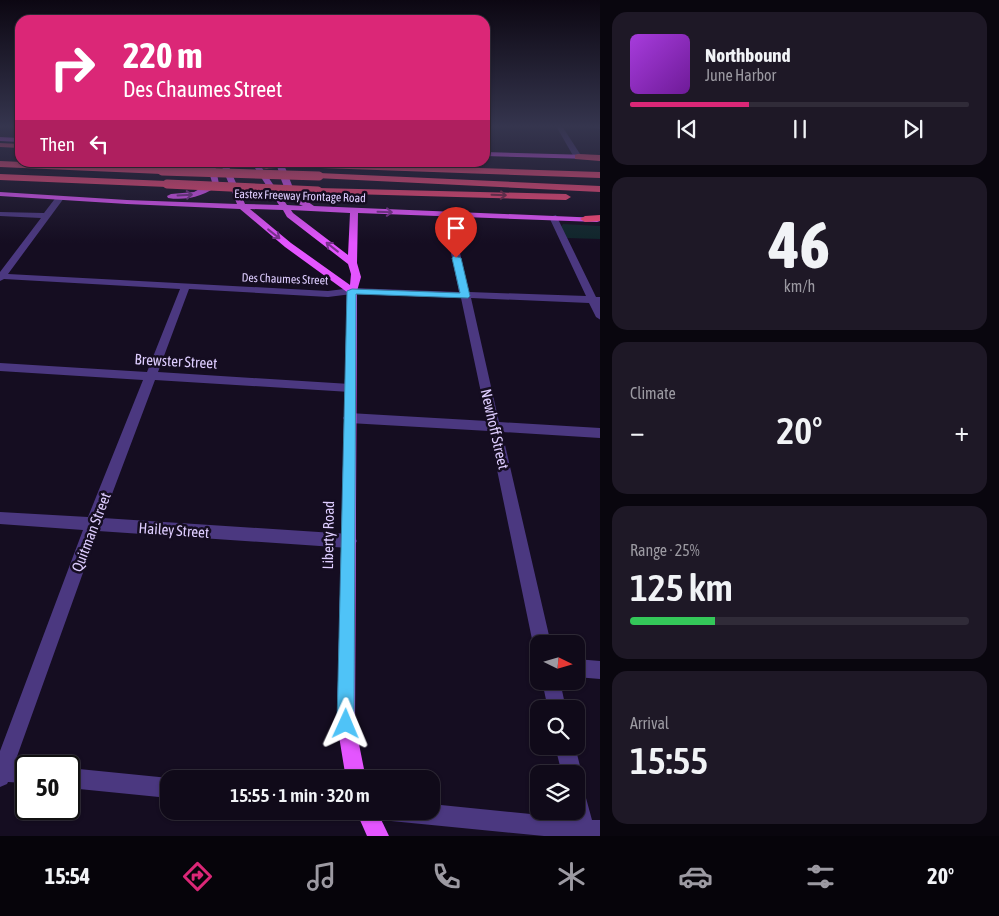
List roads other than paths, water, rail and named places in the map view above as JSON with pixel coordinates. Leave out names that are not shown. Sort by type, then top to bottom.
[{"type":"highway","points":[[61,167],[370,178],[600,189]]},
{"type":"highway","points":[[350,167],[600,175]]},
{"type":"highway","points":[[0,177],[600,199]]},
{"type":"highway","points":[[370,178],[600,184]]},
{"type":"highway","points":[[585,219],[600,219]]},
{"type":"main road","points":[[102,201],[159,195],[184,196],[209,190],[216,182],[211,167]]},
{"type":"main road","points":[[226,167],[242,206],[288,245],[352,291]]},
{"type":"main road","points":[[257,167],[284,208],[353,265],[344,271],[325,270]]},
{"type":"main road","points":[[281,167],[289,192],[297,202],[318,209]]},
{"type":"main road","name":"Eastex Freeway Frontage Road","points":[[0,196],[585,219]]},
{"type":"main road","name":"Liberty Road","points":[[354,211],[353,265],[357,282],[352,291],[346,724],[354,770]]},
{"type":"main road","points":[[370,820],[378,836]]},
{"type":"street","points":[[0,277],[60,198]]},
{"type":"street","points":[[0,214],[46,216]]},
{"type":"street","name":"Newhoff Street","points":[[447,214],[540,635]]},
{"type":"street","points":[[553,218],[596,300],[600,317]]},
{"type":"street","name":"Des Chaumes Street","points":[[0,277],[328,294],[352,291],[596,300]]},
{"type":"street","name":"Quitman Street","points":[[1,773],[93,524],[185,288]]},
{"type":"street","name":"Brewster Street","points":[[0,367],[350,388]]},
{"type":"street","points":[[349,418],[600,433]]},
{"type":"street","name":"Hailey Street","points":[[0,518],[348,541]]},
{"type":"street","points":[[585,669],[600,670]]},
{"type":"street","points":[[1,773],[15,773]]},
{"type":"street","points":[[80,779],[160,787]]},
{"type":"street","points":[[440,816],[592,830],[585,814]]}]
